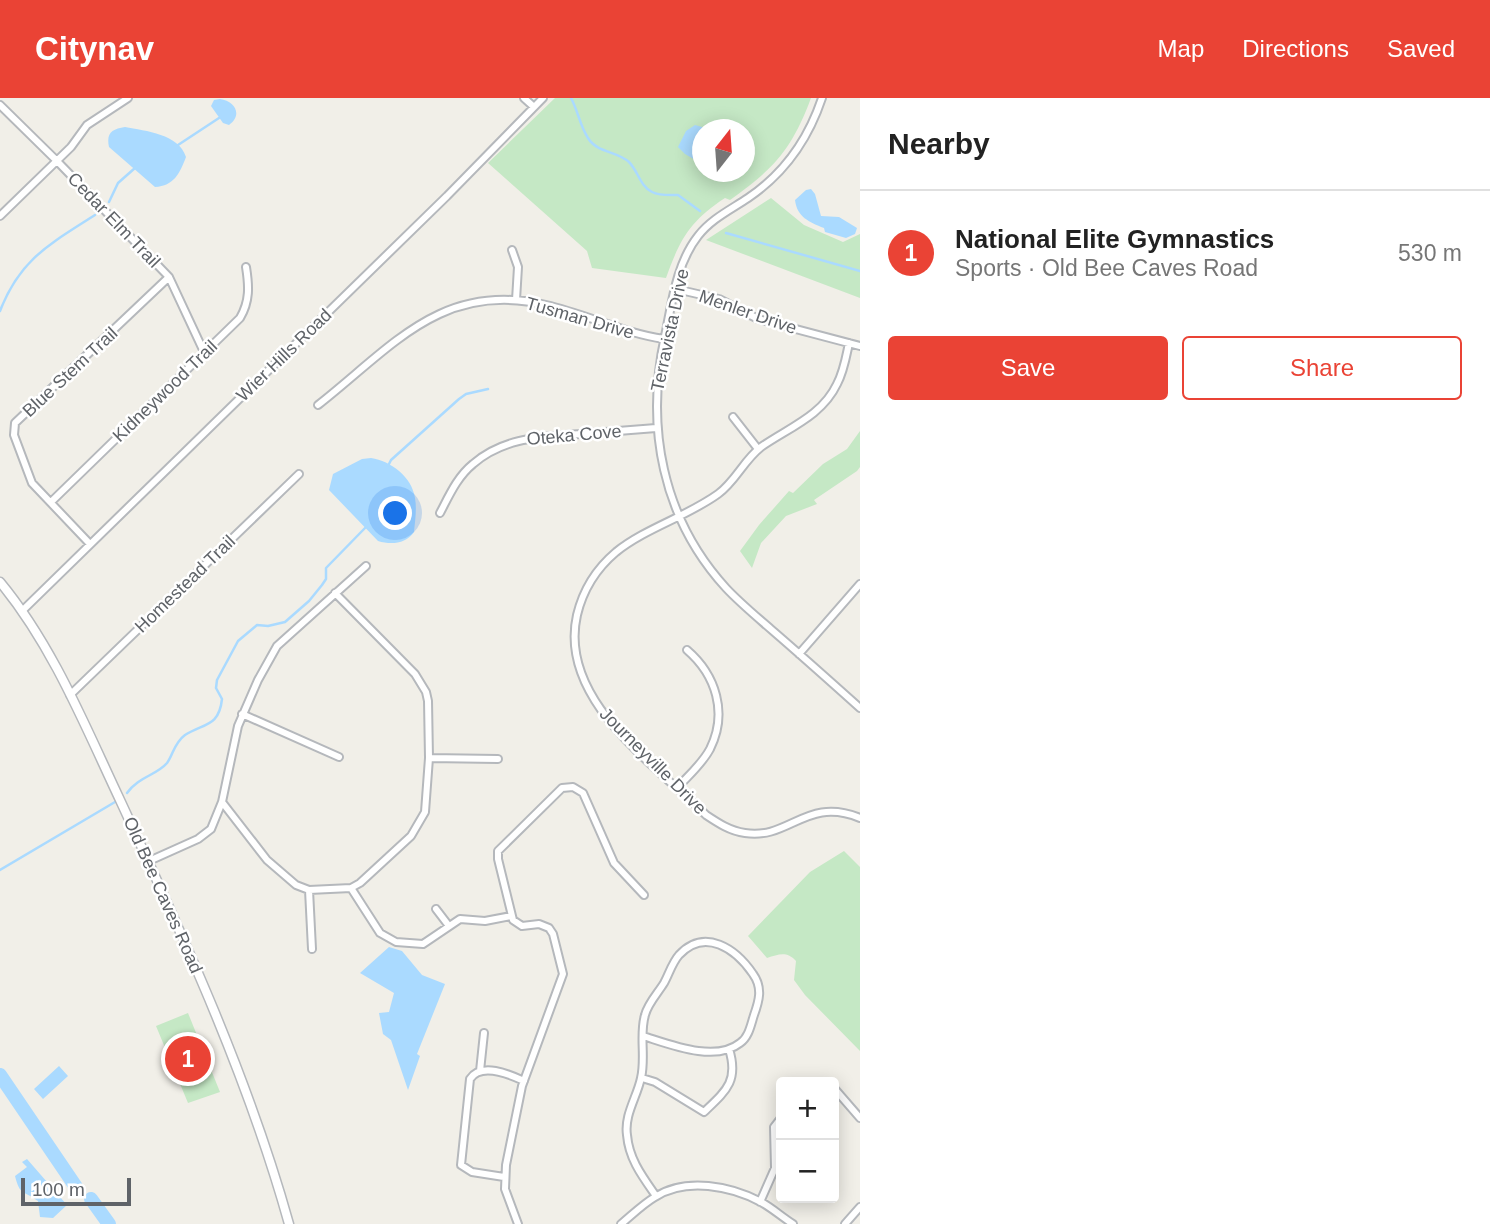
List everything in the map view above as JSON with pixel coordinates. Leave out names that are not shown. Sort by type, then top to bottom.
[{"type":"street","points":[[0,216],[57,161],[87,125],[128,98]]},
{"type":"street","points":[[524,98],[534,107]]},
{"type":"street","name":"Terravista Drive","points":[[822,98],[803,142],[776,175],[714,220],[697,237],[685,259],[664,340],[656,387],[656,428],[663,469],[678,516],[700,555],[726,587],[860,708]]},
{"type":"street","name":"Wier Hills Road","points":[[23,610],[542,99]]},
{"type":"street","name":"Cedar Elm Trail","points":[[0,105],[169,277],[204,352]]},
{"type":"street","points":[[512,250],[518,267],[516,300]]},
{"type":"street","name":"Kidneywood Trail","points":[[51,502],[240,318],[247,307],[249,292],[246,267]]},
{"type":"street","name":"Blue Stem Trail","points":[[89,543],[32,483],[14,435],[15,423],[169,277]]},
{"type":"street","name":"Menler Drive","points":[[676,289],[719,299],[765,321],[860,346]]},
{"type":"street","name":"Tusman Drive","points":[[318,405],[411,328],[432,316],[464,304],[496,299],[548,305],[612,327],[664,340]]},
{"type":"street","name":"Journeyville Drive","points":[[849,343],[840,377],[825,403],[812,415],[758,449],[723,490],[628,544],[599,570],[578,610],[575,647],[581,674],[595,702],[622,734],[706,815],[722,826],[755,834],[777,830],[822,812],[836,812],[860,818]]},
{"type":"street","points":[[733,417],[758,449]]},
{"type":"street","name":"Oteka Cove","points":[[440,513],[465,471],[490,452],[509,443],[534,438],[656,428]]},
{"type":"street","name":"Homestead Trail","points":[[70,695],[299,474]]},
{"type":"street","points":[[149,861],[206,834],[214,824],[222,802],[234,739],[242,714],[277,646],[366,566]]},
{"type":"street","name":"Old Bee Caves Road","points":[[0,582],[23,610],[70,695],[149,861],[207,992],[253,1108],[289,1224]]},
{"type":"street","points":[[799,654],[860,583]]},
{"type":"street","points":[[222,802],[267,860],[296,885],[309,890],[351,888],[360,883],[411,836],[423,818],[428,796],[429,758],[428,701],[421,683],[335,593]]},
{"type":"street","points":[[678,787],[702,762],[710,749],[718,719],[710,677],[687,650]]},
{"type":"street","points":[[242,714],[339,757]]},
{"type":"street","points":[[429,758],[498,759]]},
{"type":"street","points":[[517,1224],[506,1195],[505,1177],[524,1081],[563,974],[551,931],[539,924],[516,924],[511,916],[498,851],[562,788],[569,786],[583,793],[614,863],[644,895]]},
{"type":"street","points":[[351,888],[374,926],[390,940],[423,944],[464,918],[485,921],[511,916]]},
{"type":"street","points":[[309,890],[312,949]]},
{"type":"street","points":[[436,909],[449,926]]},
{"type":"street","points":[[643,1036],[692,1050],[719,1051],[739,1044],[747,1035],[758,1002],[759,988],[753,974],[732,951],[714,942],[696,943],[677,958],[648,1007],[642,1026],[642,1078],[627,1120],[626,1132],[631,1159],[656,1196]]},
{"type":"street","points":[[480,1071],[484,1033]]},
{"type":"street","points":[[642,1078],[655,1082],[704,1112],[723,1095],[732,1076],[729,1049]]},
{"type":"street","points":[[505,1177],[472,1172],[465,1169],[461,1163],[470,1079],[480,1071],[507,1074],[524,1081]]},
{"type":"street","points":[[839,1094],[860,1118]]},
{"type":"street","points":[[760,1202],[775,1168],[776,1124]]},
{"type":"street","points":[[621,1224],[656,1196],[674,1189],[705,1186],[723,1188],[760,1202],[793,1224]]},
{"type":"street","points":[[845,1224],[860,1207]]},
{"type":"green space","points":[[555,98],[811,98],[789,145],[755,181],[755,119],[692,119],[692,182],[754,182],[730,200],[725,198],[713,206],[695,223],[676,252],[666,278],[592,268],[587,251],[488,163]]},
{"type":"green space","points":[[771,198],[804,225],[843,242],[860,234],[860,298],[706,240]]},
{"type":"green space","points":[[860,431],[860,467],[857,471],[814,500],[817,504],[786,516],[761,543],[752,568],[740,551],[759,525],[789,491],[793,493],[823,464],[847,449]]},
{"type":"green space","points":[[844,851],[860,867],[860,1051],[805,995],[794,980],[796,961],[786,955],[767,958],[748,936],[810,872]]},
{"type":"green space","points":[[188,1013],[220,1092],[188,1103],[156,1026]]},
{"type":"water","points":[[214,100],[230,102],[235,109],[236,117],[229,125],[223,123],[211,106]]},
{"type":"water","points":[[125,127],[169,138],[182,149],[186,157],[172,181],[155,187],[109,147],[108,138],[111,132]]},
{"type":"water","points":[[692,127],[692,158],[678,147],[686,131]]},
{"type":"water","points":[[811,189],[821,216],[839,217],[857,228],[855,234],[846,238],[825,232],[824,228],[801,215],[795,200]]},
{"type":"water","points":[[371,458],[393,466],[410,483],[413,490],[416,506],[414,532],[403,541],[378,541],[329,490],[333,474],[362,459]]},
{"type":"water","points":[[389,947],[402,951],[422,975],[445,984],[417,1054],[420,1056],[408,1090],[391,1040],[383,1034],[379,1013],[389,1012],[394,993],[360,973]]},
{"type":"water","points":[[59,1066],[68,1076],[43,1099],[34,1089]]},
{"type":"water","points":[[27,1159],[67,1205],[53,1218],[40,1217],[38,1201],[19,1187],[15,1176],[27,1167],[22,1162]]},
{"type":"waterway","points":[[571,98],[583,129],[592,143],[629,162],[652,192],[678,195],[700,211]]},
{"type":"waterway","points":[[178,145],[219,118]]},
{"type":"waterway","points":[[109,202],[118,183],[135,168]]},
{"type":"waterway","points":[[0,311],[8,293],[27,265],[50,244],[95,215]]},
{"type":"waterway","points":[[726,233],[860,271]]},
{"type":"waterway","points":[[388,466],[391,460],[459,399],[466,394],[488,389]]},
{"type":"waterway","points":[[127,793],[136,783],[167,763],[181,738],[210,723],[218,715],[222,699],[216,688],[217,680],[238,641],[257,625],[268,626],[285,622],[309,601],[326,579],[326,568],[366,527]]},
{"type":"waterway","points":[[0,870],[115,802]]},
{"type":"waterway","points":[[0,1075],[76,1187]]},
{"type":"waterway","points":[[91,1199],[109,1224]]},
{"type":"place","name":"National Elite Gymnastics","points":[[188,1059]]}]
